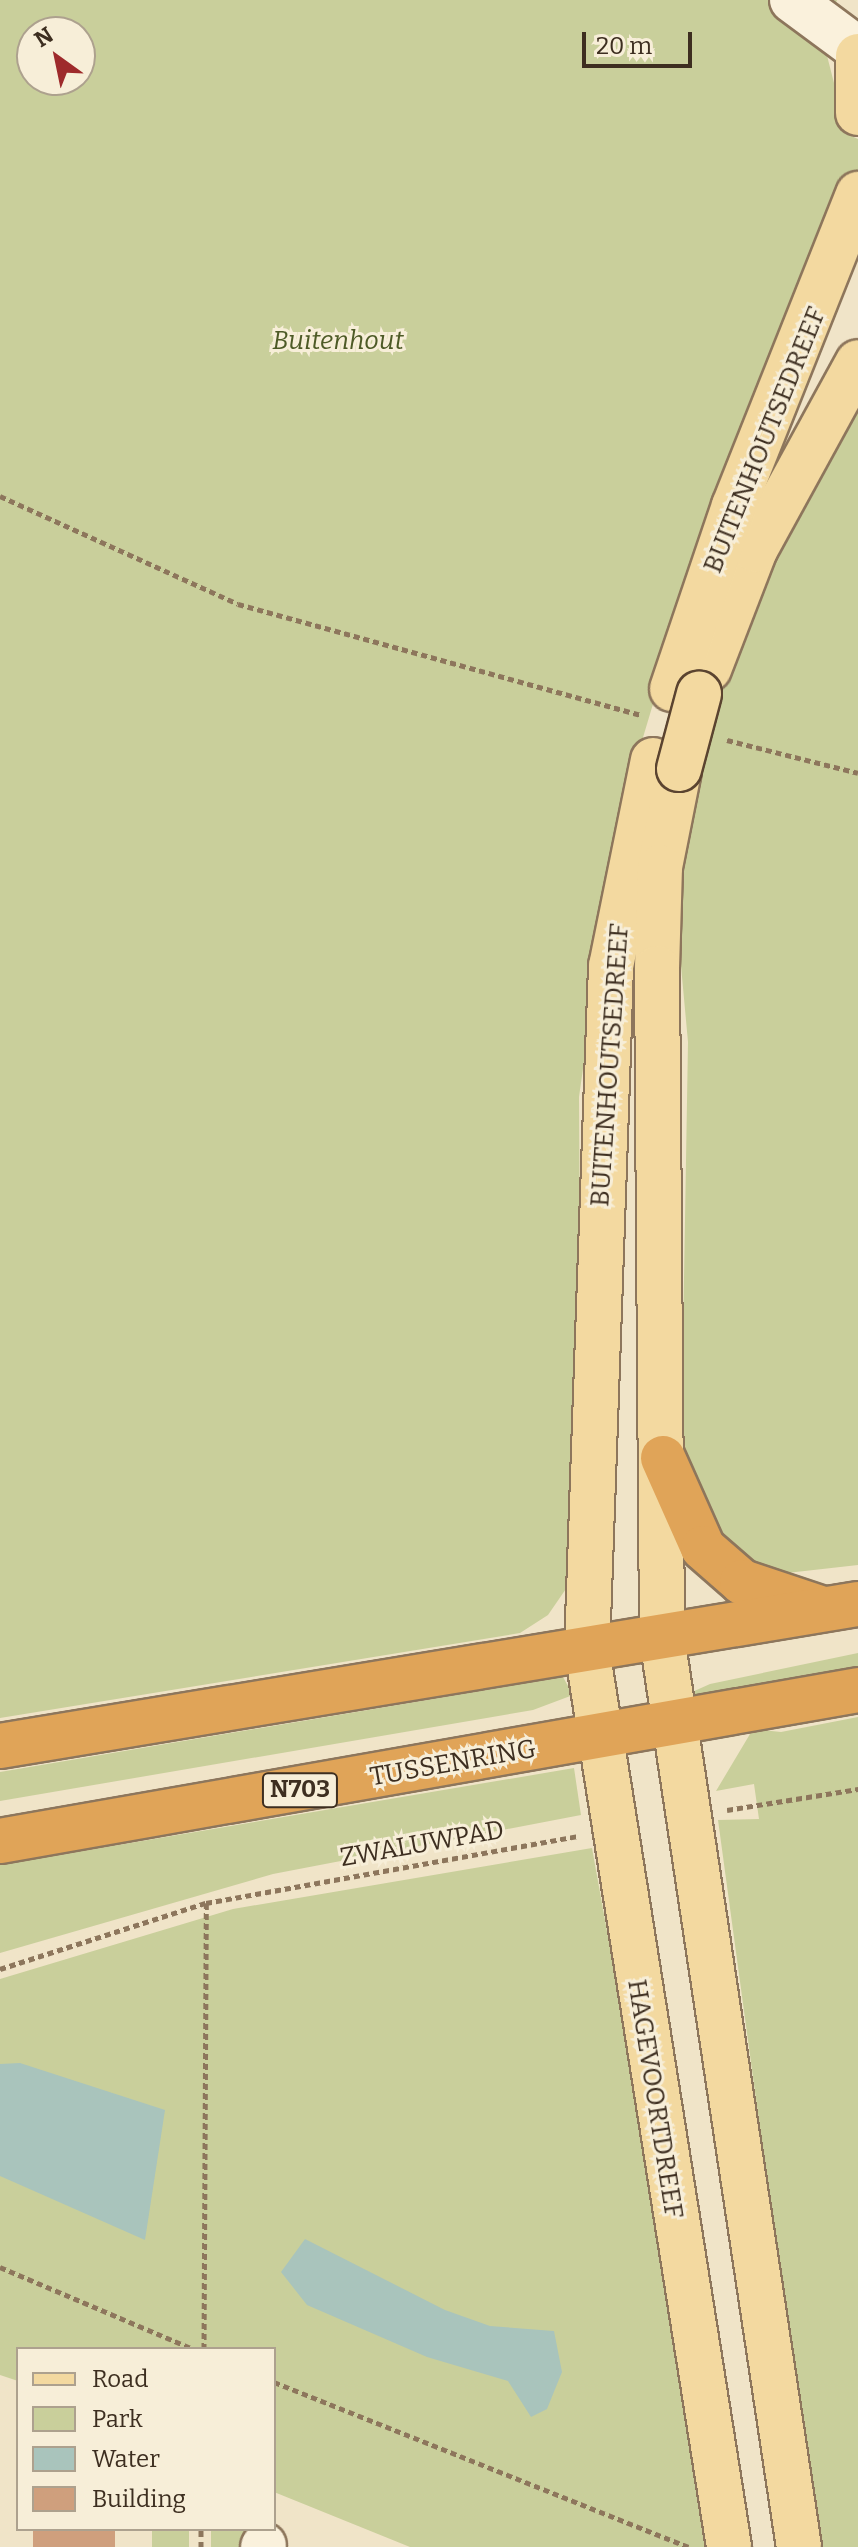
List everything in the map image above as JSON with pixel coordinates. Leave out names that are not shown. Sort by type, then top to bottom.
[{"type":"highway","points":[[663,1458],[703,1548],[742,1582],[842,1607]]},
{"type":"highway","points":[[0,1746],[842,1607]]},
{"type":"highway","name":"TUSSENRING","points":[[0,1841],[600,1739],[858,1690]]},
{"type":"main road","points":[[858,56],[858,113]]},
{"type":"main road","name":"BUITENHOUTSEDREEF","points":[[587,1650],[611,966],[734,506],[855,214]]},
{"type":"main road","name":"BUITENHOUTSEDREEF","points":[[686,692],[755,550],[858,362]]},
{"type":"main road","name":"BUITENHOUTSEDREEF","points":[[666,764],[657,968],[662,1638],[672,1725]]},
{"type":"main road","name":"HAGEVOORTDREEF","points":[[587,1650],[611,1830],[729,2547]]},
{"type":"main road","points":[[672,1725],[690,1816],[799,2547]]},
{"type":"street","points":[[792,0],[858,49]]},
{"type":"path","points":[[0,496],[238,604],[591,701]]},
{"type":"path","points":[[787,757],[858,773]]},
{"type":"path","points":[[690,1816],[858,1789]]},
{"type":"path","name":"ZWALUWPAD","points":[[0,1969],[206,1903],[611,1830]]},
{"type":"path","points":[[204,2347],[206,1903]]},
{"type":"path","points":[[0,2267],[188,2347]]},
{"type":"path","points":[[276,2383],[688,2547]]},
{"type":"green space","name":"Buitenhout","points":[[0,0],[837,0],[822,36],[847,134],[858,139],[858,179],[845,173],[653,704],[618,821],[579,1097],[581,1461],[570,1583],[548,1615],[520,1633],[0,1718]]},
{"type":"green space","points":[[858,380],[858,1565],[778,1574],[739,1560],[711,1536],[681,1456],[688,1042],[673,879],[722,659]]},
{"type":"green space","points":[[858,1653],[858,1680],[748,1700],[681,1697],[710,1684]]},
{"type":"green space","points":[[563,1677],[573,1695],[533,1710],[0,1801],[0,1772]]},
{"type":"green space","points":[[858,1717],[858,2547],[817,2547],[718,1820],[759,1819],[754,1784],[716,1791],[753,1729],[781,1732]]},
{"type":"green space","points":[[574,1768],[581,1815],[273,1874],[0,1953],[0,1865]]},
{"type":"green space","points":[[592,1848],[718,2547],[410,2547],[276,2493],[276,2347],[16,2347],[16,2380],[0,2375],[0,1979],[233,1909]]},
{"type":"green space","points":[[152,2531],[189,2531],[189,2547],[152,2547]]},
{"type":"green space","points":[[211,2531],[245,2531],[245,2547],[211,2547]]},
{"type":"water","points":[[20,2063],[165,2110],[145,2240],[0,2176],[0,2064]]},
{"type":"water","points":[[305,2239],[445,2310],[490,2326],[554,2331],[562,2372],[547,2409],[531,2417],[508,2381],[427,2357],[307,2305],[281,2272]]},
{"type":"building","points":[[33,2531],[115,2531],[115,2547],[33,2547]]}]
